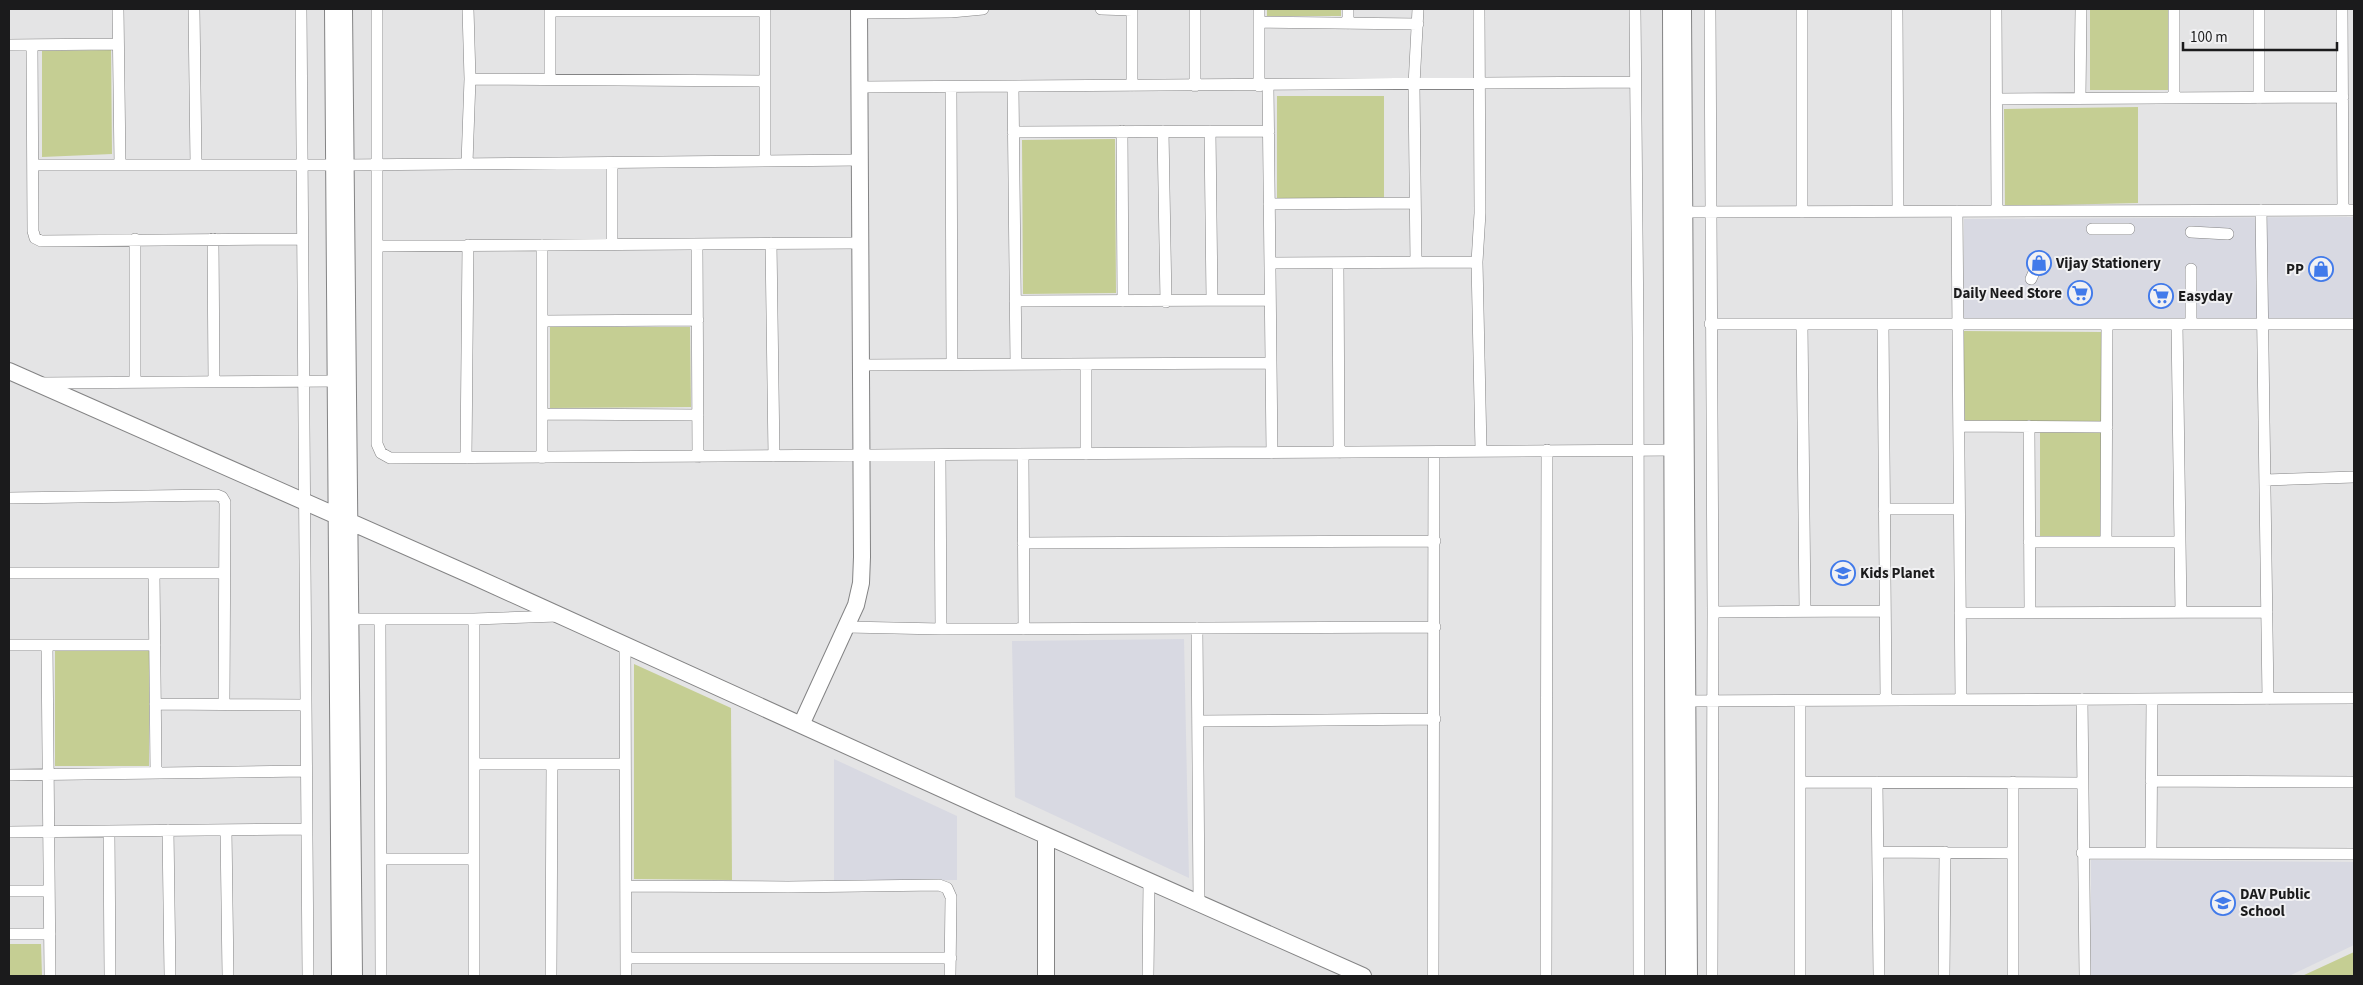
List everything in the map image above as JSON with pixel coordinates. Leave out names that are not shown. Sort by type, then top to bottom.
[{"type":"street","points":[[118,9],[120,165]]},
{"type":"street","points":[[194,9],[196,165]]},
{"type":"street","points":[[301,9],[308,976]]},
{"type":"street","points":[[333,9],[340,165]]},
{"type":"street","points":[[340,976],[343,599],[340,165],[344,9]]},
{"type":"street","points":[[377,9],[377,444],[381,453],[390,458],[1679,450]]},
{"type":"street","points":[[467,163],[470,79],[468,9]]},
{"type":"street","points":[[801,725],[847,627],[856,605],[861,583],[859,11],[983,9]]},
{"type":"street","points":[[1101,9],[1132,10],[1132,86]]},
{"type":"street","points":[[1195,9],[1195,86]]},
{"type":"street","points":[[1259,9],[1269,131],[1272,453]]},
{"type":"street","points":[[1348,9],[1348,24]]},
{"type":"street","points":[[1416,262],[1414,84],[1418,9]]},
{"type":"street","points":[[1479,9],[1480,214],[1477,262],[1481,450]]},
{"type":"street","points":[[1635,9],[1639,976]]},
{"type":"street","points":[[1671,9],[1677,212],[1680,701],[1674,976]]},
{"type":"street","points":[[1677,212],[1683,9]]},
{"type":"street","points":[[1710,9],[1710,324],[1713,612],[1712,976]]},
{"type":"street","points":[[1802,9],[1802,212]]},
{"type":"street","points":[[1897,9],[1898,211]]},
{"type":"street","points":[[1996,9],[1997,211]]},
{"type":"street","points":[[2080,9],[2080,98]]},
{"type":"street","points":[[2174,9],[2174,98]]},
{"type":"street","points":[[2259,9],[2259,98]]},
{"type":"street","points":[[1677,212],[2349,210],[2343,97],[2342,9]]},
{"type":"street","points":[[550,79],[550,10],[766,10],[765,161]]},
{"type":"street","points":[[1259,22],[1418,24]]},
{"type":"street","points":[[9,45],[118,44]]},
{"type":"street","points":[[32,45],[33,232],[35,238],[41,241],[302,239]]},
{"type":"street","points":[[470,79],[765,81]]},
{"type":"street","points":[[860,87],[1264,86],[1479,82],[1635,82]]},
{"type":"street","points":[[951,87],[952,364]]},
{"type":"street","points":[[1013,87],[1016,364]]},
{"type":"street","points":[[1997,98],[2343,97]]},
{"type":"street","points":[[1122,131],[1123,301]]},
{"type":"street","points":[[1163,131],[1166,302]]},
{"type":"street","points":[[1210,131],[1212,300]]},
{"type":"street","points":[[1014,132],[1269,131]]},
{"type":"street","points":[[33,165],[340,165],[860,160]]},
{"type":"street","points":[[612,163],[612,244]]},
{"type":"street","points":[[1269,204],[1416,202]]},
{"type":"street","points":[[2261,210],[2268,699]]},
{"type":"street","points":[[1957,211],[1961,700]]},
{"type":"street","points":[[2092,229],[2129,229]]},
{"type":"street","points":[[2191,232],[2228,234]]},
{"type":"street","points":[[134,239],[135,382]]},
{"type":"street","points":[[213,239],[214,382]]},
{"type":"street","points":[[771,243],[774,456]]},
{"type":"street","points":[[378,246],[861,243]]},
{"type":"street","points":[[697,244],[698,457]]},
{"type":"street","points":[[542,245],[542,458]]},
{"type":"street","points":[[466,458],[468,246]]},
{"type":"street","points":[[1270,263],[1477,262]]},
{"type":"street","points":[[1338,263],[1339,452]]},
{"type":"street","points":[[2190,269],[2191,324]]},
{"type":"street","points":[[1015,301],[1166,302],[1270,300]]},
{"type":"street","points":[[542,321],[698,320]]},
{"type":"street","points":[[1710,324],[2354,324]]},
{"type":"street","points":[[1802,324],[1805,611]]},
{"type":"street","points":[[1883,324],[1886,700]]},
{"type":"street","points":[[2106,542],[2107,324]]},
{"type":"street","points":[[2177,324],[2181,612]]},
{"type":"street","points":[[861,365],[1271,363]]},
{"type":"street","points":[[1086,364],[1086,454]]},
{"type":"street","points":[[9,371],[342,518],[1046,836],[1363,976]]},
{"type":"street","points":[[36,383],[341,381]]},
{"type":"street","points":[[542,414],[698,415]]},
{"type":"street","points":[[1959,426],[2107,427]]},
{"type":"street","points":[[2029,426],[2030,613]]},
{"type":"street","points":[[1546,976],[1548,450]]},
{"type":"street","points":[[1433,976],[1435,719],[1434,452]]},
{"type":"street","points":[[940,455],[941,629]]},
{"type":"street","points":[[1023,455],[1024,629]]},
{"type":"street","points":[[2265,480],[2354,477]]},
{"type":"street","points":[[9,498],[216,495],[222,497],[225,502],[223,573],[224,704]]},
{"type":"street","points":[[1884,509],[1959,509]]},
{"type":"street","points":[[1023,543],[1435,542]]},
{"type":"street","points":[[2029,542],[2180,542]]},
{"type":"street","points":[[154,573],[156,773]]},
{"type":"street","points":[[9,574],[223,573]]},
{"type":"street","points":[[343,599],[349,619],[354,976]]},
{"type":"street","points":[[1713,612],[1885,611]]},
{"type":"street","points":[[1960,613],[2267,612]]},
{"type":"street","points":[[349,619],[474,619],[560,616]]},
{"type":"street","points":[[380,619],[381,976]]},
{"type":"street","points":[[474,619],[474,976]]},
{"type":"street","points":[[847,627],[941,629],[1435,627]]},
{"type":"street","points":[[1197,628],[1200,904]]},
{"type":"street","points":[[9,645],[154,645]]},
{"type":"street","points":[[47,645],[50,976]]},
{"type":"street","points":[[625,645],[626,976]]},
{"type":"street","points":[[1680,701],[2354,698]]},
{"type":"street","points":[[2151,853],[2152,699]]},
{"type":"street","points":[[2082,700],[2082,853],[2085,976]]},
{"type":"street","points":[[1680,701],[1689,976]]},
{"type":"street","points":[[1800,701],[1800,976]]},
{"type":"street","points":[[155,704],[305,705]]},
{"type":"street","points":[[1198,721],[1435,719]]},
{"type":"street","points":[[474,764],[625,764]]},
{"type":"street","points":[[550,976],[552,764]]},
{"type":"street","points":[[9,775],[306,771]]},
{"type":"street","points":[[2151,781],[2354,782]]},
{"type":"street","points":[[1800,782],[2082,783]]},
{"type":"street","points":[[1877,782],[1879,976]]},
{"type":"street","points":[[2013,782],[2013,976]]},
{"type":"street","points":[[9,832],[306,829]]},
{"type":"street","points":[[168,830],[170,976]]},
{"type":"street","points":[[226,830],[228,976]]},
{"type":"street","points":[[109,831],[110,976]]},
{"type":"street","points":[[1046,836],[1046,976]]},
{"type":"street","points":[[1878,852],[2013,853]]},
{"type":"street","points":[[1944,976],[1945,852]]},
{"type":"street","points":[[2082,853],[2354,854]]},
{"type":"street","points":[[381,859],[474,859]]},
{"type":"street","points":[[1148,976],[1149,881]]},
{"type":"street","points":[[626,886],[788,888],[939,885],[947,888],[951,897],[950,976]]},
{"type":"street","points":[[9,891],[49,891]]},
{"type":"street","points":[[9,934],[50,934]]},
{"type":"street","points":[[626,958],[950,958]]},
{"type":"shaded area","points":[[2354,217],[2354,322],[1964,324],[1964,219]]},
{"type":"shaded area","points":[[1184,639],[1189,878],[1015,797],[1012,641]]},
{"type":"shaded area","points":[[834,759],[957,816],[957,880],[834,881]]},
{"type":"shaded area","name":"DAV Public School","points":[[2091,860],[2354,862],[2354,945],[2289,976],[2091,976]]},
{"type":"green space","points":[[1267,9],[1341,9],[1341,16],[1267,16]]},
{"type":"green space","points":[[2090,9],[2170,9],[2170,90],[2090,90]]},
{"type":"green space","points":[[111,50],[112,154],[42,157],[42,51]]},
{"type":"green space","points":[[1277,96],[1384,96],[1384,198],[1277,198]]},
{"type":"green space","points":[[2138,107],[2138,203],[2005,206],[2004,109]]},
{"type":"green space","points":[[1115,139],[1116,293],[1023,294],[1022,140]]},
{"type":"green space","points":[[550,327],[690,327],[691,407],[550,408]]},
{"type":"green space","points":[[1963,331],[2101,332],[2101,422],[1965,421]]},
{"type":"green space","points":[[2105,430],[2105,537],[2040,537],[2040,431]]},
{"type":"green space","points":[[55,651],[149,651],[149,766],[55,766]]},
{"type":"green space","points":[[634,664],[731,708],[732,880],[634,879]]},
{"type":"green space","points":[[9,944],[41,944],[42,976],[9,976]]},
{"type":"green space","points":[[2354,952],[2354,976],[2302,976]]},
{"type":"place","name":"Vijay Stationery","points":[[2039,263]]},
{"type":"place","name":"PP","points":[[2321,269]]},
{"type":"place","name":"Daily Need Store","points":[[2080,293]]},
{"type":"place","name":"Easyday","points":[[2161,296]]},
{"type":"place","name":"Kids Planet","points":[[1843,573]]},
{"type":"place","name":"DAV Public School","points":[[2223,903]]}]
